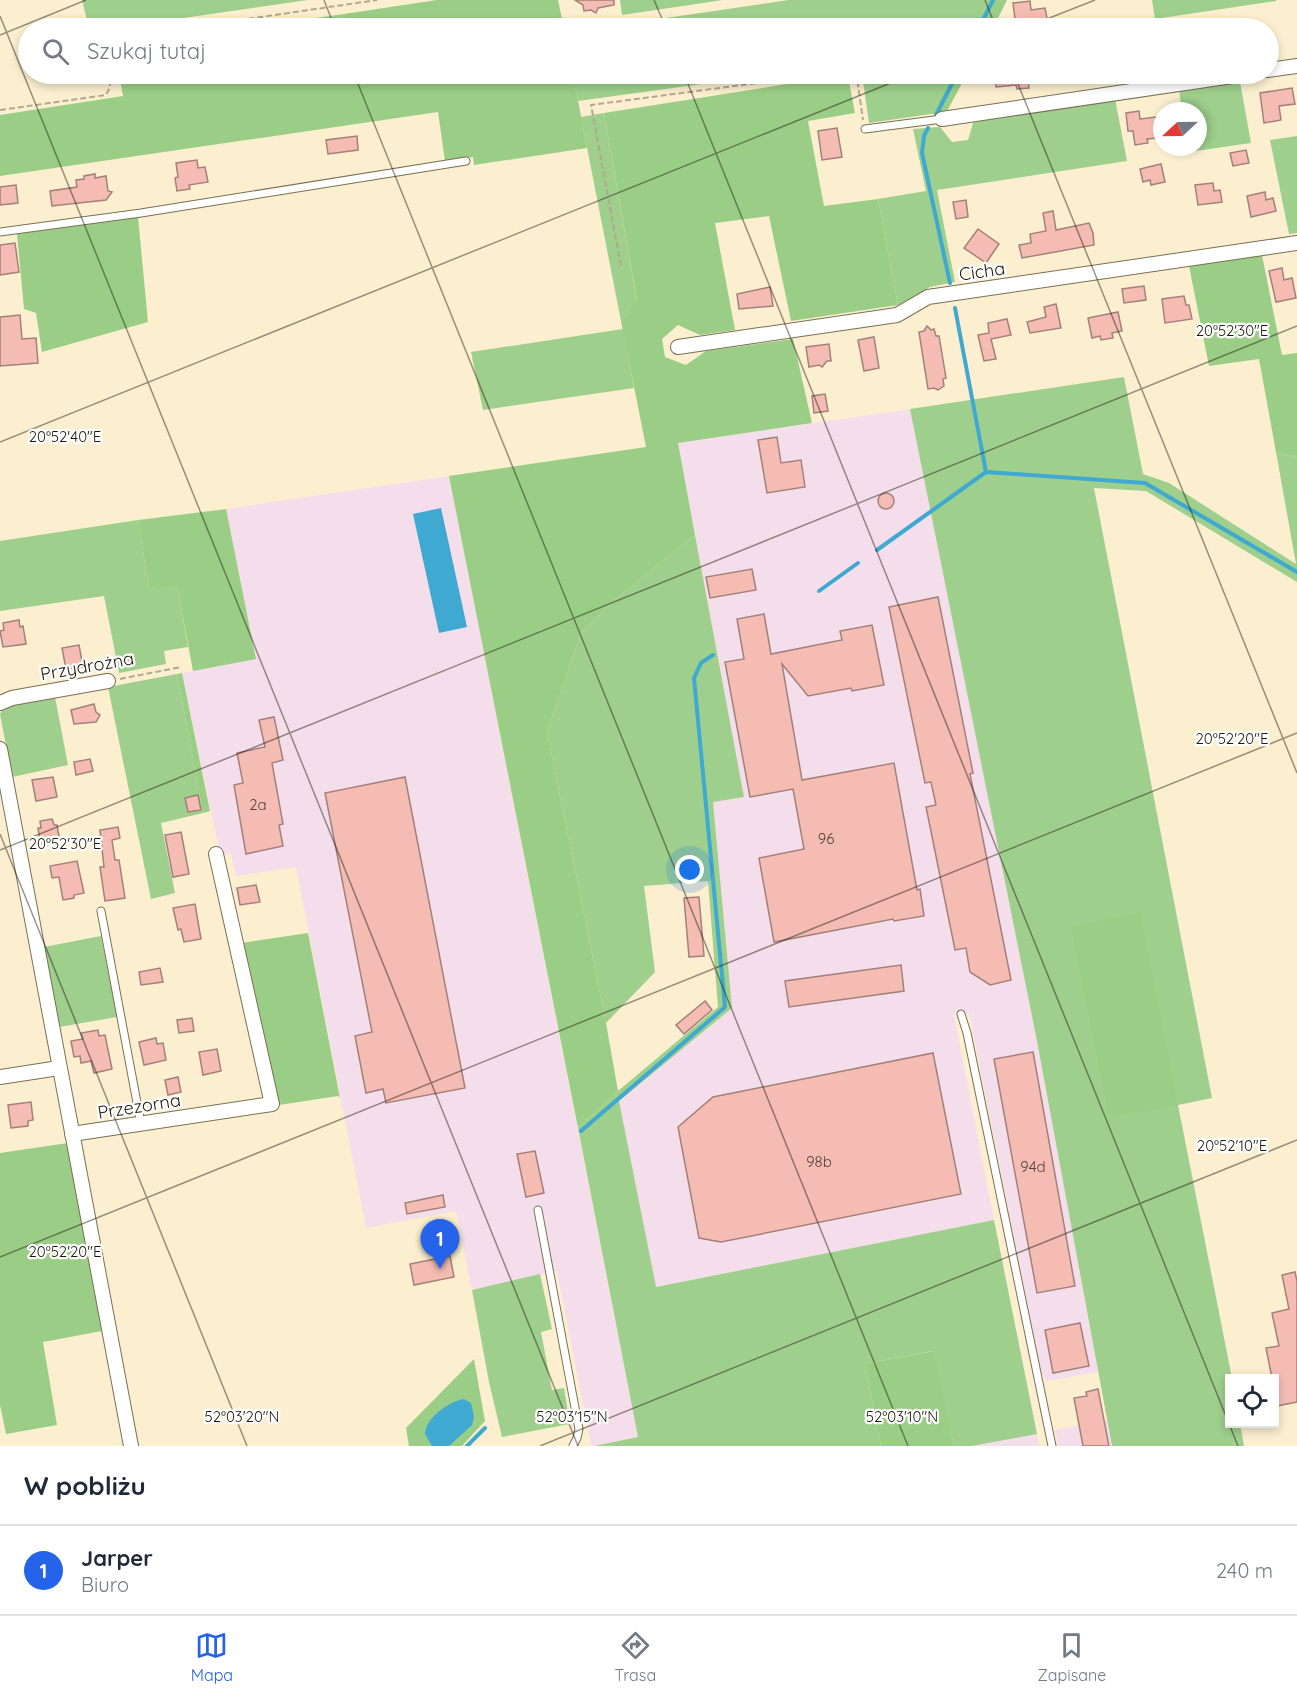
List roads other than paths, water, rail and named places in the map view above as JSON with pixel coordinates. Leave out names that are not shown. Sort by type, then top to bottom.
[{"type":"street","points":[[1279,69],[1297,66]]},
{"type":"street","points":[[942,119],[1178,84]]},
{"type":"street","name":"Cicha","points":[[678,347],[897,315],[928,297],[1297,243]]},
{"type":"street","name":"Przydrożna","points":[[0,703],[12,698],[108,681]]},
{"type":"street","points":[[0,749],[131,1446]]},
{"type":"street","name":"Przezorna","points":[[72,1134],[272,1104],[216,854]]},
{"type":"street","points":[[0,1077],[59,1068]]},
{"type":"lane","points":[[865,129],[942,119]]},
{"type":"lane","points":[[0,232],[141,213],[466,161]]},
{"type":"lane","points":[[101,910],[141,1124]]},
{"type":"lane","points":[[961,1014],[967,1033],[1052,1446]]},
{"type":"lane","points":[[538,1210],[579,1430],[578,1438],[573,1446]]},
{"type":"water","points":[[441,508],[467,627],[439,633],[413,514]]},
{"type":"water","points":[[464,1399],[471,1403],[474,1417],[472,1425],[449,1446],[432,1446],[425,1434],[429,1422],[439,1411]]},
{"type":"waterway","points":[[984,18],[993,0]]},
{"type":"waterway","points":[[936,115],[952,84]]},
{"type":"waterway","points":[[928,128],[924,136],[922,153],[950,283]]},
{"type":"waterway","points":[[955,308],[986,472]]},
{"type":"waterway","points":[[877,550],[986,472],[1145,483],[1297,572]]},
{"type":"waterway","points":[[819,591],[858,563]]},
{"type":"waterway","points":[[581,1131],[725,1007],[694,678],[701,663],[713,655]]},
{"type":"waterway","points":[[467,1446],[485,1428]]},
{"type":"place","name":"Jarper","points":[[440,1269]]}]
